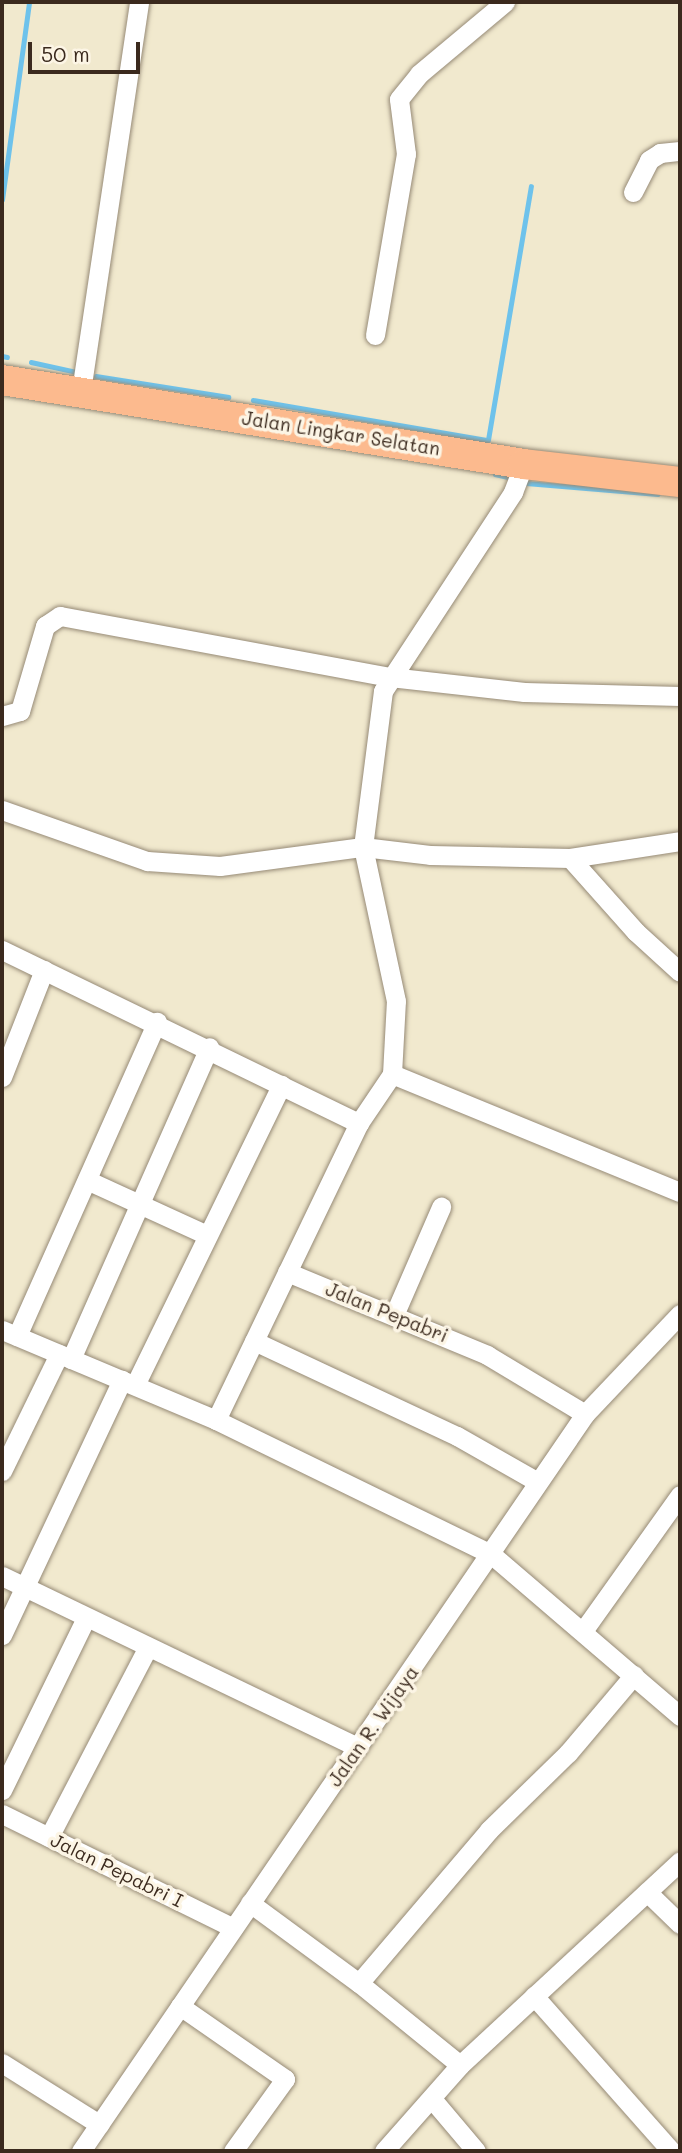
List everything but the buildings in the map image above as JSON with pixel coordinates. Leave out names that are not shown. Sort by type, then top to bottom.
[{"type":"highway","name":"Jalan Lingkar Selatan","points":[[2,380],[524,464],[680,482]]},
{"type":"street","points":[[81,391],[139,2]]},
{"type":"street","points":[[375,335],[406,154],[397,109],[403,92],[505,2]]},
{"type":"street","points":[[633,192],[649,160],[660,153],[680,151]]},
{"type":"street","points":[[216,1420],[359,1123],[392,1074],[396,1001],[363,847],[377,716],[390,677],[513,492],[524,464]]},
{"type":"street","points":[[2,716],[20,711],[45,626],[60,616],[390,677],[524,692],[680,696]]},
{"type":"street","points":[[2,810],[147,861],[248,866],[363,847],[430,855],[569,858],[680,841]]},
{"type":"street","points":[[569,858],[636,932],[680,972]]},
{"type":"street","points":[[2,950],[158,1023],[359,1123]]},
{"type":"street","points":[[2,1077],[44,970]]},
{"type":"street","points":[[158,1023],[87,1180],[10,1333],[216,1420],[491,1553],[680,1716]]},
{"type":"street","points":[[2,1471],[65,1356],[209,1048]]},
{"type":"street","points":[[392,1074],[680,1192]]},
{"type":"street","points":[[2,1635],[281,1085]]},
{"type":"street","points":[[87,1180],[205,1234]]},
{"type":"street","points":[[395,1313],[441,1207]]},
{"type":"street","name":"Jalan Pepabri","points":[[287,1272],[395,1313],[487,1355],[585,1414]]},
{"type":"street","name":"Jalan R. Wijaya","points":[[81,2151],[585,1414],[676,1325]]},
{"type":"street","points":[[254,1341],[457,1436],[538,1482]]},
{"type":"street","points":[[583,1631],[680,1495]]},
{"type":"street","points":[[2,1576],[358,1747]]},
{"type":"street","points":[[2,1790],[86,1618]]},
{"type":"street","points":[[49,1837],[148,1647]]},
{"type":"street","points":[[359,1983],[489,1830],[568,1753],[634,1675]]},
{"type":"street","name":"Jalan Pepabri I","points":[[2,1814],[232,1927]]},
{"type":"street","points":[[384,2151],[460,2066],[680,1861]]},
{"type":"street","points":[[647,1892],[680,1924]]},
{"type":"street","points":[[250,1903],[359,1983],[460,2066]]},
{"type":"street","points":[[534,1996],[671,2151]]},
{"type":"street","points":[[180,2006],[285,2079],[233,2151]]},
{"type":"street","points":[[2,2063],[99,2124]]},
{"type":"street","points":[[432,2099],[476,2151]]},
{"type":"waterway","points":[[2,200],[29,2]]},
{"type":"waterway","points":[[253,400],[488,440],[531,187]]},
{"type":"waterway","points":[[2,356],[7,357]]},
{"type":"waterway","points":[[31,362],[77,372]]},
{"type":"waterway","points":[[96,376],[228,397]]},
{"type":"waterway","points":[[495,474],[508,477]]},
{"type":"waterway","points":[[526,483],[658,494]]}]
